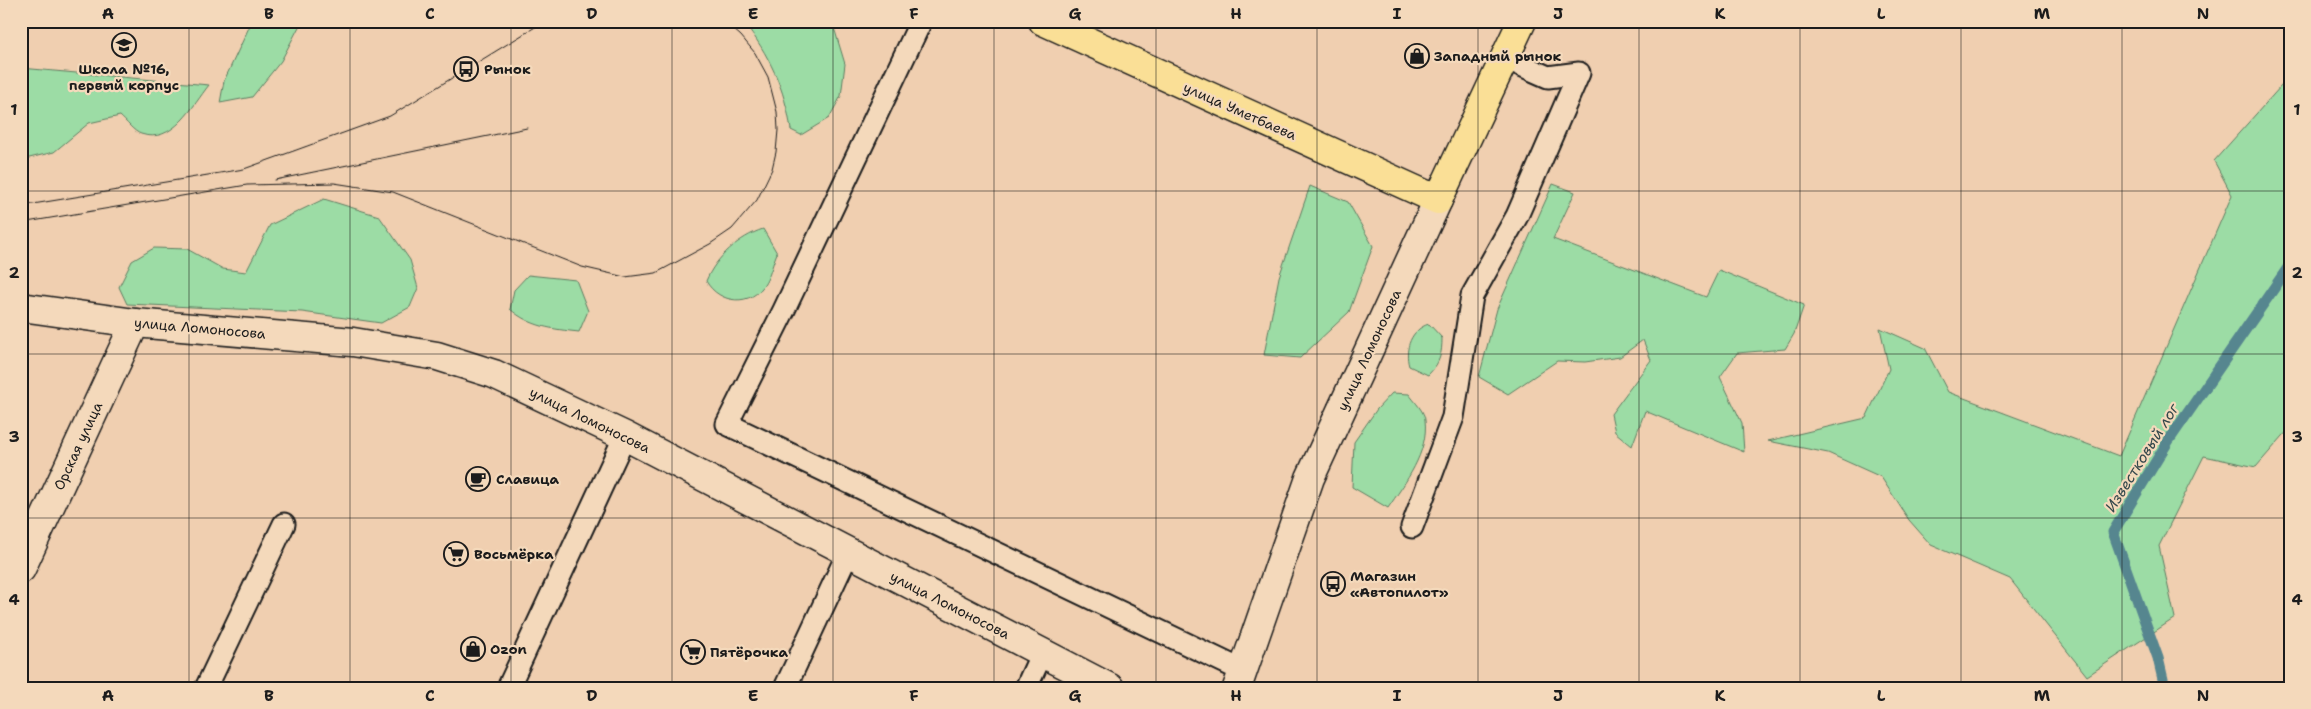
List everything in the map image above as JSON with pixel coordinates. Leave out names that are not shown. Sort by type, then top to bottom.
[{"type":"main road","name":"улица Уметбаева","points":[[1043,21],[1438,200]]},
{"type":"main road","name":"улица Ломоносова","points":[[1438,200],[1522,21]]},
{"type":"street","name":"улица Ломоносова","points":[[1240,680],[1310,478],[1438,200]]},
{"type":"street","name":"улица Ломоносова","points":[[21,307],[136,323],[353,342],[437,356],[494,374],[625,436],[1110,688]]},
{"type":"street","name":"Орская улица","points":[[21,569],[136,323]]},
{"type":"lane","points":[[921,21],[784,310],[727,424],[1240,680]]},
{"type":"lane","points":[[1412,527],[1453,417],[1472,296],[1517,216],[1579,72],[1548,77],[1505,58]]},
{"type":"lane","points":[[508,688],[625,436]]},
{"type":"lane","points":[[206,688],[284,524]]},
{"type":"lane","points":[[785,688],[848,552]]},
{"type":"lane","points":[[1026,688],[1042,653]]},
{"type":"green space","points":[[252,21],[302,21],[281,61],[252,97],[220,103],[224,81]]},
{"type":"green space","points":[[743,21],[832,21],[845,64],[841,96],[829,118],[801,135],[791,130],[780,86],[761,46]]},
{"type":"green space","points":[[21,68],[209,85],[181,121],[163,134],[152,136],[138,133],[120,116],[89,123],[54,152],[21,160]]},
{"type":"green space","points":[[2290,76],[2290,428],[2256,467],[2204,456],[2159,546],[2175,618],[2087,676],[2010,579],[1931,545],[1909,520],[1881,477],[1828,453],[1768,441],[1866,418],[1889,369],[1880,328],[1925,348],[1948,392],[2119,456],[2232,195],[2214,161]]},
{"type":"green space","points":[[1553,184],[1575,192],[1553,239],[1706,297],[1719,270],[1804,305],[1794,334],[1785,349],[1737,353],[1720,377],[1742,423],[1744,452],[1645,411],[1632,446],[1615,432],[1611,414],[1651,360],[1643,340],[1620,357],[1585,362],[1557,361],[1508,394],[1479,377],[1497,309]]},
{"type":"green space","points":[[1310,186],[1348,202],[1373,246],[1349,312],[1300,358],[1264,355],[1279,277]]},
{"type":"green space","points":[[324,199],[379,216],[410,260],[418,288],[410,307],[381,323],[302,312],[127,304],[119,287],[132,261],[154,248],[187,249],[223,269],[246,272],[270,225]]},
{"type":"green space","points":[[763,229],[777,253],[766,282],[753,296],[744,299],[736,300],[719,295],[706,281],[710,272],[729,249],[745,237]]},
{"type":"green space","points":[[528,275],[576,280],[588,311],[579,332],[542,326],[526,320],[510,309],[514,290]]},
{"type":"green space","points":[[1429,324],[1442,338],[1442,344],[1438,362],[1428,375],[1409,366],[1407,353],[1413,335]]},
{"type":"green space","points":[[1392,393],[1409,394],[1423,414],[1425,432],[1420,455],[1402,488],[1388,508],[1352,487],[1354,442],[1377,409]]},
{"type":"waterway","name":"Известковый лог","points":[[2165,688],[2158,658],[2113,532],[2169,440],[2290,265]]},
{"type":"tram line","points":[[21,206],[244,169],[390,116],[545,21]]},
{"type":"tram line","points":[[21,223],[247,185],[334,183],[393,192],[582,267],[625,277],[656,273],[710,244],[732,229],[757,200],[772,169],[778,130],[777,112],[768,77],[755,53],[741,36],[724,21]]},
{"type":"tram line","points":[[275,180],[527,128]]},
{"type":"place","name":"Школа №16, первый корпус","points":[[124,45]]},
{"type":"place","name":"Западный рынок","points":[[1417,56]]},
{"type":"place","name":"Рынок","points":[[466,69]]},
{"type":"place","name":"Славица","points":[[478,479]]},
{"type":"place","name":"Восьмёрка","points":[[456,554]]},
{"type":"place","name":"Магазин «Автопилот»","points":[[1333,584]]},
{"type":"place","name":"Ozon","points":[[473,649]]},
{"type":"place","name":"Пятёрочка","points":[[693,652]]}]
